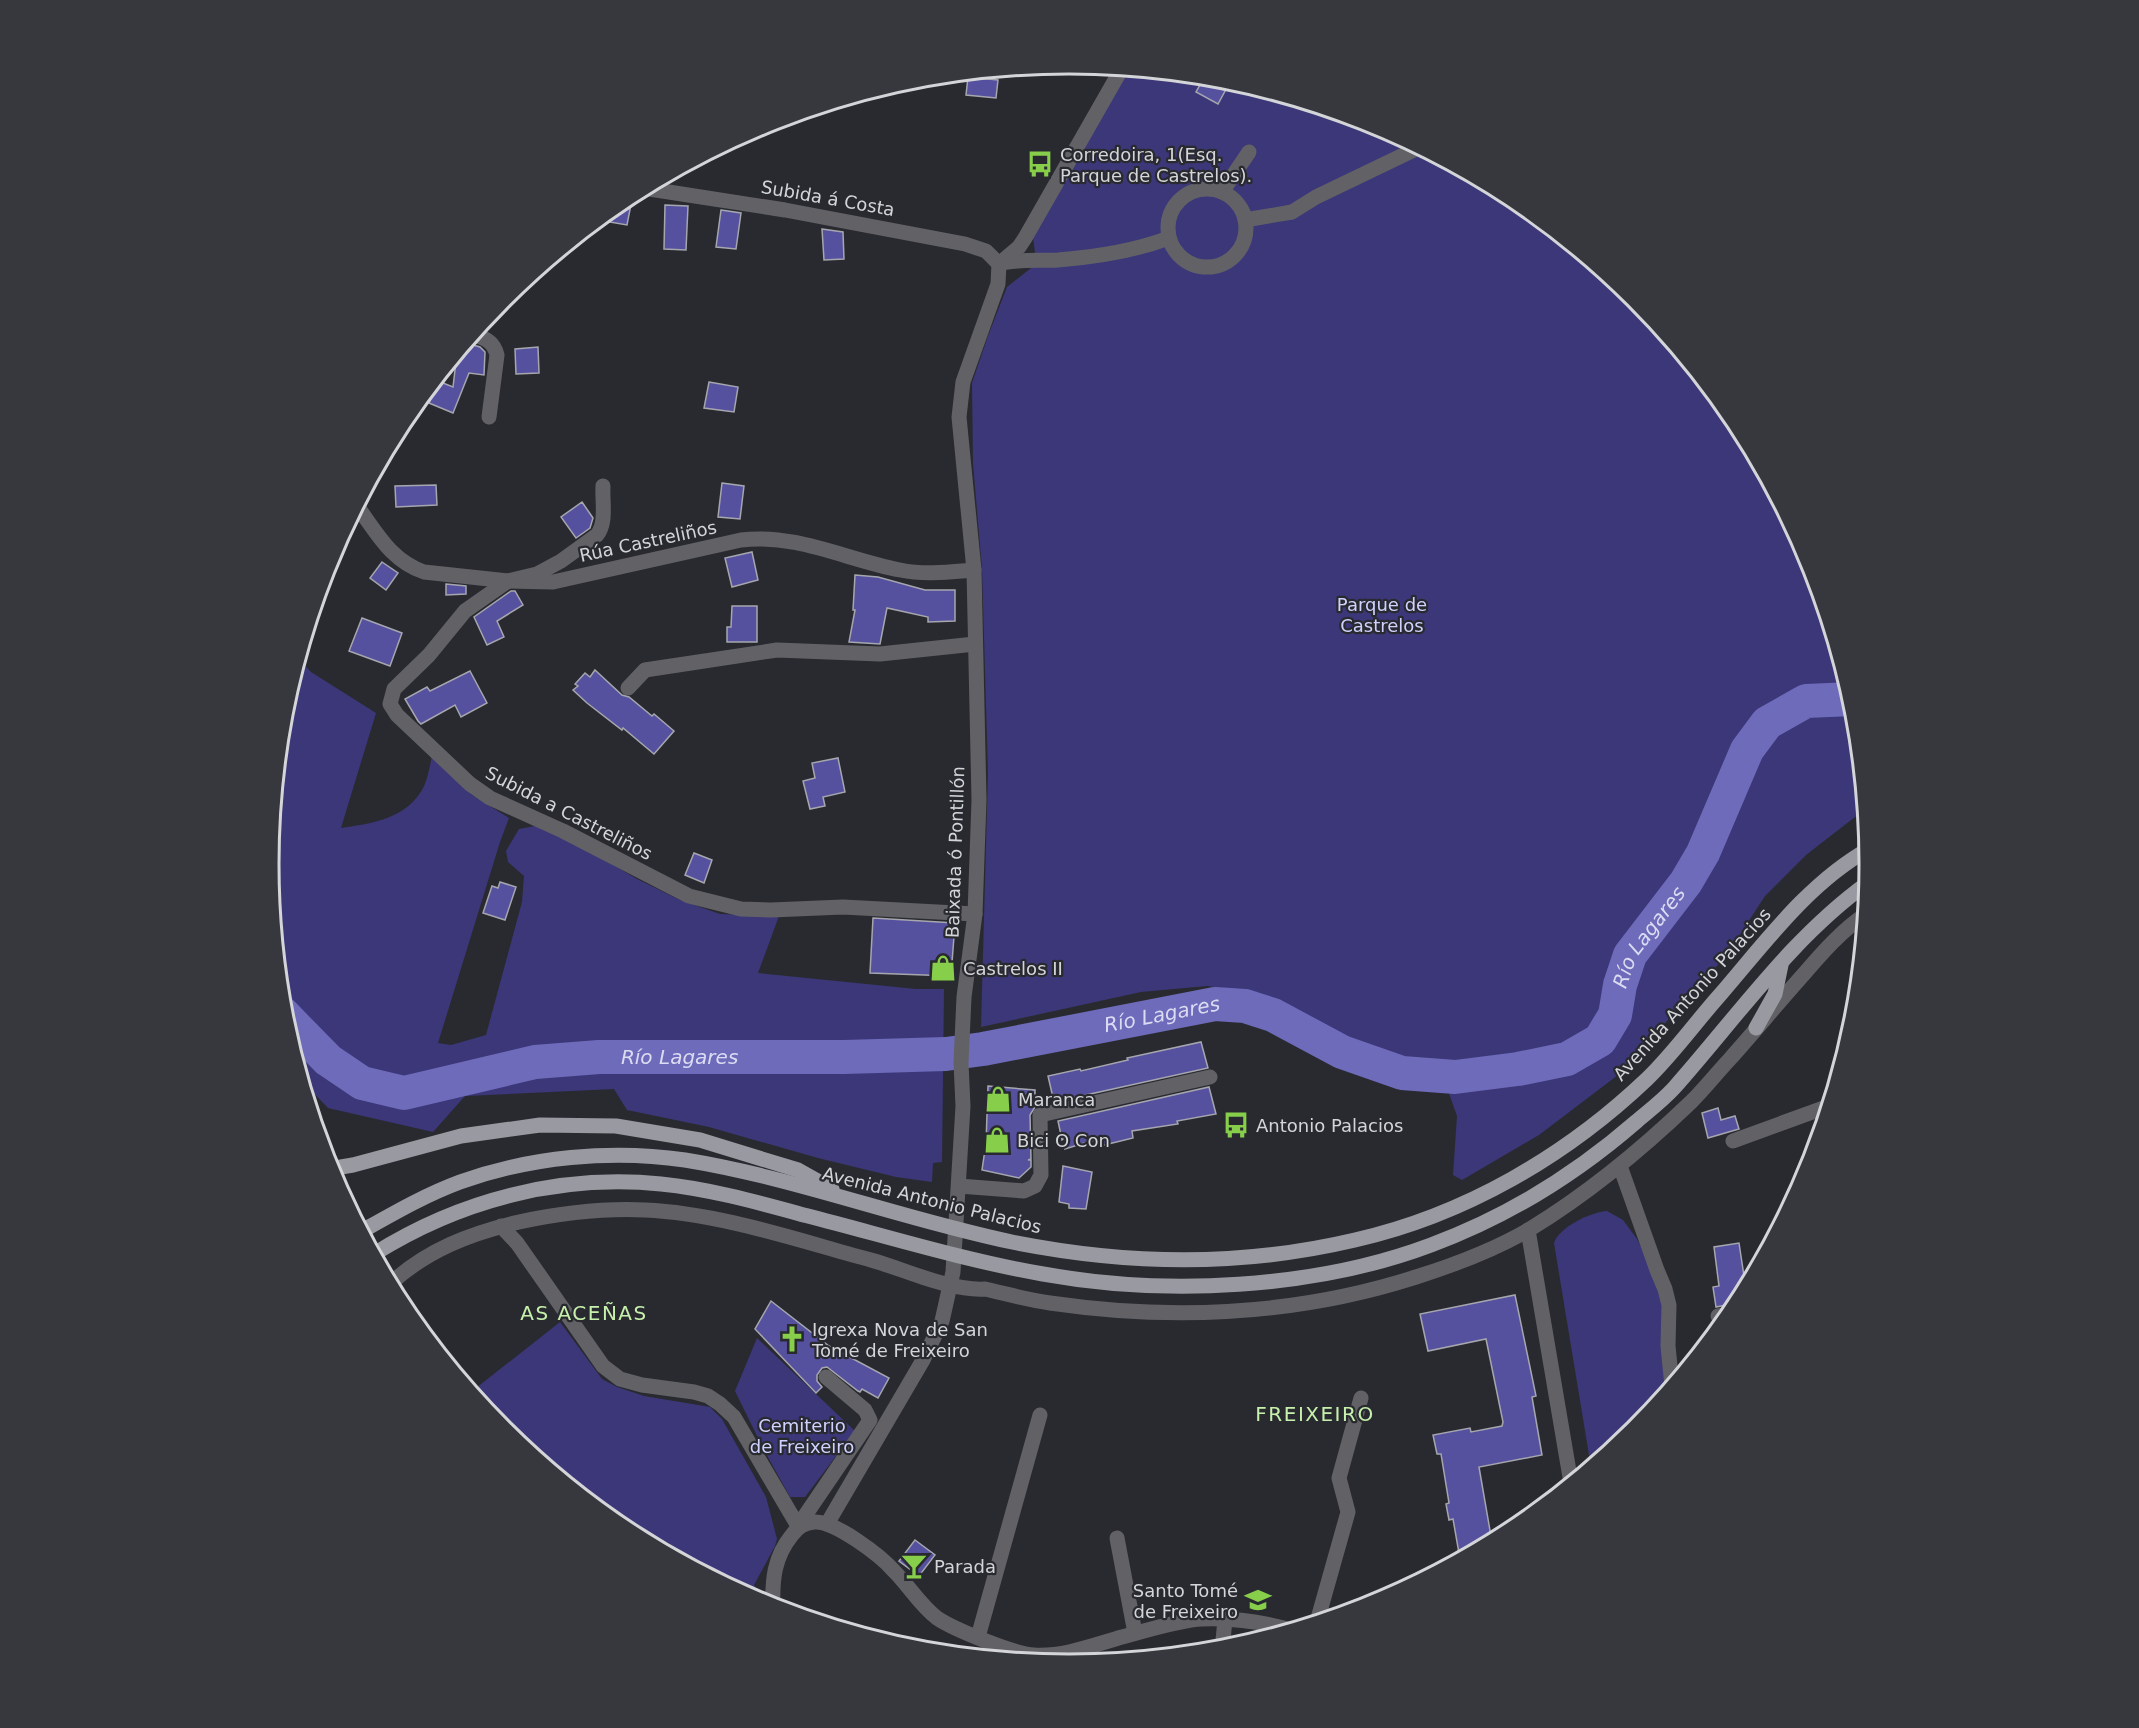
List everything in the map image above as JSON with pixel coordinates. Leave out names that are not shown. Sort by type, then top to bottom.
[{"type":"main road","name":"Avenida Antonio Palacios","points":[[369,1228],[410,1204],[461,1182],[517,1167],[579,1157],[614,1156],[681,1160],[741,1171],[962,1230],[1009,1241],[1092,1255],[1138,1259],[1226,1260],[1283,1254],[1358,1240],[1458,1206],[1552,1154],[1587,1130],[1649,1077],[1770,936],[1822,881],[1860,855]]},
{"type":"main road","points":[[380,1250],[427,1225],[485,1201],[555,1186],[635,1183],[688,1188],[744,1198],[957,1256],[1045,1275],[1089,1281],[1188,1287],[1291,1279],[1362,1265],[1429,1246],[1500,1215],[1566,1177],[1603,1151],[1671,1092],[1782,962],[1842,900],[1859,889]]},
{"type":"main road","points":[[1756,1028],[1776,994],[1782,962]]},
{"type":"main road","points":[[339,1167],[461,1136],[540,1125],[616,1126],[700,1140],[798,1170],[856,1202]]},
{"type":"street","points":[[999,264],[1019,247],[1025,238],[1118,75]]},
{"type":"street","points":[[1245,220],[1292,212],[1316,197],[1411,151]]},
{"type":"street","points":[[1222,192],[1249,152]]},
{"type":"street","points":[[1210,189],[1222,192],[1233,199],[1241,208],[1245,220],[1246,233],[1242,246],[1234,257],[1216,266],[1196,266],[1184,260],[1175,250],[1169,238],[1168,226],[1171,213],[1177,203],[1186,195],[1198,190],[1210,189]]},
{"type":"street","name":"Subida á Costa","points":[[657,190],[775,208],[965,244],[986,251],[999,264]]},
{"type":"street","points":[[999,264],[1019,259],[1058,260],[1144,248],[1169,238]]},
{"type":"street","name":"Baixada ó Pontillón","points":[[827,1524],[923,1360],[942,1321],[952,1279],[963,1092],[961,1063],[964,1006],[975,914],[979,800],[974,570],[959,417],[963,382],[998,284],[999,264]]},
{"type":"street","points":[[480,337],[489,340],[495,347],[497,355],[489,417]]},
{"type":"street","name":"Subida a Castreliños","points":[[603,486],[603,518],[601,530],[597,535],[561,561],[525,578],[508,581],[465,611],[429,655],[394,689],[390,704],[397,715],[470,784],[490,798],[563,831],[689,896],[741,909],[843,907],[975,914]]},
{"type":"street","name":"Rúa Castreliños","points":[[361,513],[392,553],[411,567],[424,572],[508,581],[553,582],[762,537],[783,539],[922,574],[974,570]]},
{"type":"street","points":[[628,688],[645,670],[777,650],[880,654],[975,644]]},
{"type":"street","points":[[397,1278],[412,1266],[452,1242],[501,1226],[554,1214],[601,1210],[647,1210],[691,1216],[759,1230],[952,1279],[975,1290],[985,1289],[1048,1303],[1133,1312],[1255,1311],[1327,1301],[1386,1287],[1451,1266],[1528,1230],[1597,1185],[1694,1099],[1816,960],[1858,919]]},
{"type":"street","points":[[958,1193],[1024,1191],[1035,1186],[1041,1175],[1040,1115],[1210,1077]]},
{"type":"street","points":[[1733,1141],[1821,1109]]},
{"type":"street","points":[[1620,1166],[1669,1305],[1668,1346],[1671,1376]]},
{"type":"street","points":[[501,1226],[517,1243],[603,1366],[611,1373],[620,1379],[642,1385],[708,1396],[734,1417],[798,1526]]},
{"type":"street","points":[[1528,1230],[1570,1476]]},
{"type":"street","points":[[772,1596],[775,1565],[784,1544],[870,1420],[865,1410],[826,1377]]},
{"type":"street","points":[[1319,1614],[1348,1512],[1339,1478],[1361,1398]]},
{"type":"street","points":[[978,1637],[1040,1415]]},
{"type":"street","points":[[798,1526],[815,1522],[827,1524],[875,1553],[894,1570],[929,1612],[940,1620],[1021,1653]]},
{"type":"street","points":[[1116,1538],[1135,1633]]},
{"type":"street","points":[[1059,1654],[1135,1633],[1200,1619],[1262,1622],[1279,1627]]},
{"type":"street","points":[[1223,1639],[1225,1620]]},
{"type":"green space","name":"Parque de Castrelos","points":[[1124,75],[1173,80],[1274,100],[1324,115],[1372,134],[1465,179],[1509,207],[1551,237],[1628,305],[1697,383],[1727,425],[1754,469],[1800,561],[1833,659],[1845,710],[1858,816],[1806,855],[1765,896],[1726,956],[1618,1075],[1539,1135],[1462,1180],[1453,1175],[1457,1116],[1439,1065],[1403,1059],[1351,1044],[1261,993],[1207,986],[1141,992],[981,1027],[988,773],[982,569],[973,463],[972,383],[1007,287],[1031,268],[1035,252],[1033,238]]},
{"type":"green space","points":[[305,665],[311,672],[376,713],[341,828],[383,820],[411,804],[424,787],[432,756],[472,795],[509,818],[438,1043],[451,1045],[486,1035],[522,902],[524,876],[508,862],[506,851],[519,829],[535,826],[562,835],[637,879],[680,900],[720,914],[779,916],[758,973],[916,989],[944,989],[942,1162],[933,1163],[932,1182],[896,1177],[709,1127],[627,1110],[614,1089],[465,1096],[433,1132],[328,1108],[313,1093],[306,1069],[294,1018],[281,916],[279,864],[281,812],[294,710]]},
{"type":"green space","points":[[1607,1211],[1623,1220],[1637,1239],[1663,1289],[1669,1379],[1628,1423],[1590,1459],[1554,1243],[1562,1231],[1576,1221]]},
{"type":"green space","points":[[560,1322],[602,1379],[644,1396],[710,1407],[722,1419],[766,1497],[777,1539],[754,1585],[757,1590],[674,1549],[588,1491],[548,1458],[477,1387]]},
{"type":"green space","name":"Cemiterio de Freixeiro","points":[[757,1338],[855,1431],[805,1497],[790,1497],[735,1391]]},
{"type":"building","points":[[968,80],[998,80],[996,98],[966,95]]},
{"type":"building","points":[[1200,85],[1226,89],[1218,104],[1196,92]]},
{"type":"building","points":[[665,205],[688,206],[686,250],[664,249]]},
{"type":"building","points":[[631,207],[627,225],[609,222]]},
{"type":"building","points":[[721,210],[741,213],[736,249],[716,247]]},
{"type":"building","points":[[822,229],[843,232],[844,259],[824,260]]},
{"type":"building","points":[[473,345],[480,347],[485,352],[484,375],[469,373],[453,413],[429,403],[442,383],[453,387],[455,367]]},
{"type":"building","points":[[538,347],[539,373],[516,374],[515,349]]},
{"type":"building","points":[[709,382],[738,387],[734,412],[704,408]]},
{"type":"building","points":[[722,483],[744,486],[740,519],[718,517]]},
{"type":"building","points":[[436,485],[437,505],[396,507],[395,486]]},
{"type":"building","points":[[582,502],[593,518],[590,528],[576,538],[561,517]]},
{"type":"building","points":[[752,552],[758,580],[732,587],[725,558]]},
{"type":"building","points":[[382,562],[398,573],[386,590],[370,578]]},
{"type":"building","points":[[855,575],[878,577],[925,590],[955,590],[955,621],[928,622],[928,617],[887,608],[880,644],[849,642],[855,610],[853,610]]},
{"type":"building","points":[[446,584],[466,586],[466,594],[446,595]]},
{"type":"building","points":[[511,591],[515,591],[523,605],[497,621],[504,637],[487,645],[474,617]]},
{"type":"building","points":[[732,606],[757,606],[757,642],[727,642],[727,627],[731,627]]},
{"type":"building","points":[[362,618],[402,633],[390,666],[349,651]]},
{"type":"building","points":[[595,670],[622,695],[629,697],[652,716],[654,714],[674,731],[654,754],[573,690],[578,686],[575,684],[585,673],[590,677]]},
{"type":"building","points":[[470,671],[487,703],[461,717],[455,705],[421,724],[405,699],[427,687],[430,691]]},
{"type":"building","points":[[838,758],[845,792],[823,797],[825,806],[810,809],[803,781],[815,778],[812,763]]},
{"type":"building","points":[[694,853],[712,860],[704,883],[685,875]]},
{"type":"building","points":[[500,882],[516,887],[505,920],[483,913],[492,886],[498,888]]},
{"type":"building","points":[[873,918],[955,923],[951,976],[870,973]]},
{"type":"building","points":[[1201,1042],[1208,1068],[1054,1102],[1048,1076],[1080,1069],[1081,1071],[1128,1060],[1127,1058]]},
{"type":"building","points":[[988,1086],[1035,1090],[1035,1107],[1030,1115],[1031,1159],[1028,1160],[1031,1160],[1031,1167],[1019,1178],[982,1170],[986,1143]]},
{"type":"building","points":[[1209,1087],[1216,1114],[1177,1121],[1178,1124],[1132,1131],[1133,1138],[1100,1146],[1098,1139],[1065,1149],[1067,1136],[1062,1140],[1058,1121]]},
{"type":"building","points":[[1718,1108],[1721,1120],[1735,1116],[1739,1129],[1708,1138],[1702,1113]]},
{"type":"building","points":[[1063,1166],[1092,1172],[1086,1209],[1069,1208],[1069,1204],[1059,1202]]},
{"type":"building","points":[[1739,1243],[1744,1275],[1726,1305],[1716,1307],[1713,1287],[1719,1286],[1714,1247]]},
{"type":"building","points":[[1515,1295],[1536,1396],[1532,1397],[1542,1455],[1479,1467],[1490,1533],[1459,1552],[1453,1519],[1449,1520],[1446,1504],[1449,1503],[1441,1454],[1437,1454],[1433,1435],[1470,1428],[1471,1432],[1502,1426],[1503,1422],[1486,1339],[1428,1351],[1420,1314]]},
{"type":"building","name":"Igrexa Nova de San Tomé de Freixeiro","points":[[771,1301],[829,1346],[889,1378],[878,1398],[862,1389],[858,1391],[827,1367],[822,1368],[817,1375],[817,1381],[822,1387],[816,1393],[755,1329]]},
{"type":"building","points":[[915,1540],[935,1555],[919,1576],[899,1561]]},
{"type":"waterway","name":"Río Lagares","points":[[296,1028],[328,1060],[362,1083],[404,1093],[535,1062],[599,1057],[844,1057],[946,1054],[983,1049],[1215,1004],[1245,1006],[1273,1015],[1342,1052],[1402,1073],[1455,1077],[1518,1069],[1567,1059],[1600,1040],[1615,1015],[1620,985],[1630,955],[1686,882],[1703,853],[1747,750],[1767,723],[1806,701],[1843,699]]},
{"type":"place","name":"Corredoira, 1(Esq. Parque de Castrelos).","points":[[1040,164]]},
{"type":"place","name":"Castrelos II","points":[[943,968]]},
{"type":"place","name":"Maranca","points":[[998,1099]]},
{"type":"place","name":"Antonio Palacios","points":[[1236,1125]]},
{"type":"place","name":"Bici O Con","points":[[997,1140]]},
{"type":"place","name":"Igrexa Nova de San Tomé de Freixeiro","points":[[792,1339]]},
{"type":"place","name":"Parada","points":[[914,1566]]},
{"type":"place","name":"Santo Tomé de Freixeiro","points":[[1258,1600]]},
{"type":"district","name":"AS ACEÑAS","points":[[584,1313]]},
{"type":"district","name":"FREIXEIRO","points":[[1315,1414]]}]
